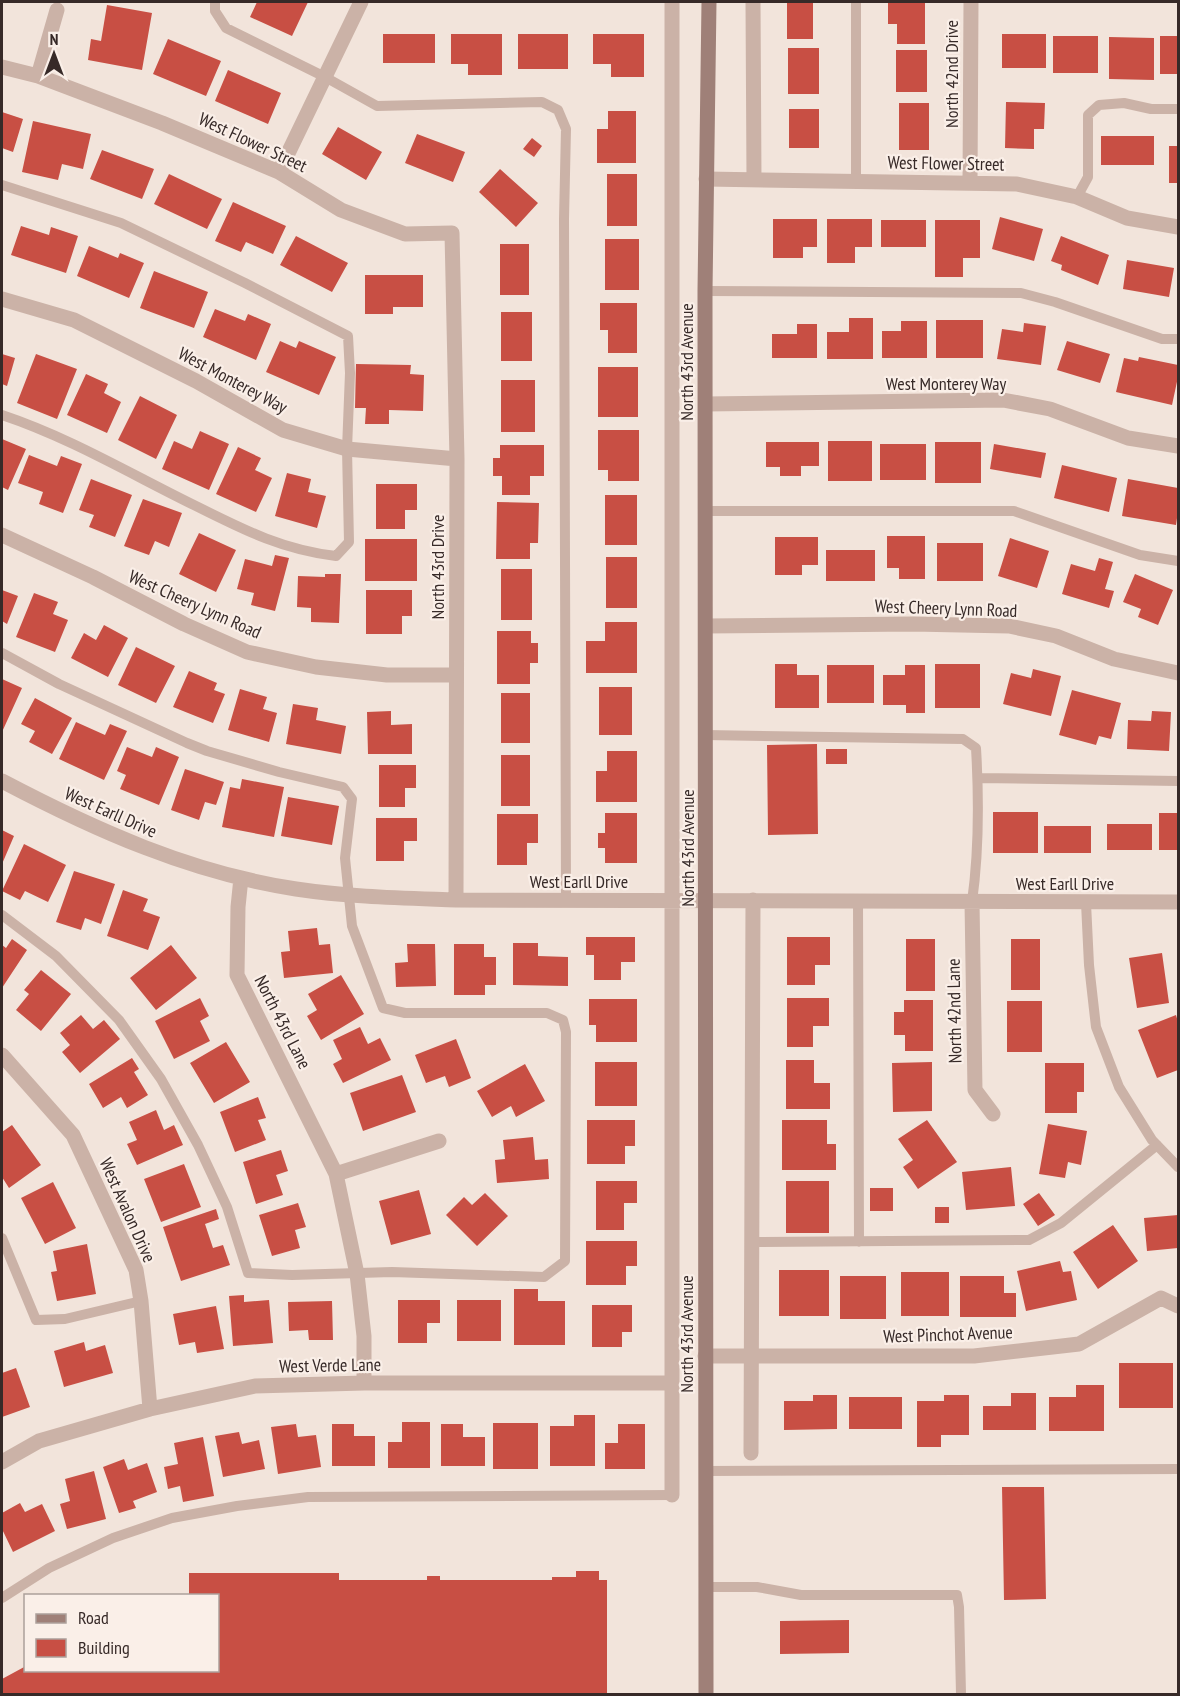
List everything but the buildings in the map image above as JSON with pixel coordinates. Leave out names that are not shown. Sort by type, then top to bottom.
[{"type":"main road","name":"North 43rd Avenue","points":[[706,1695],[705,291],[710,2]]},
{"type":"street","points":[[279,172],[361,2]]},
{"type":"street","name":"North 43rd Avenue","points":[[672,2],[672,1495]]},
{"type":"street","points":[[753,2],[754,180]]},
{"type":"street","name":"North 42nd Drive","points":[[970,183],[971,2]]},
{"type":"street","points":[[38,76],[57,10]]},
{"type":"street","name":"West Flower Street","points":[[2,67],[38,76],[162,123],[279,172],[341,210],[405,234],[452,233]]},
{"type":"street","name":"West Flower Street","points":[[706,179],[1017,184],[1077,197],[1127,218],[1179,227]]},
{"type":"street","name":"North 43rd Drive","points":[[452,233],[457,459],[456,900]]},
{"type":"street","name":"West Monterey Way","points":[[2,299],[74,320],[196,381],[283,430],[347,449],[457,459]]},
{"type":"street","name":"West Monterey Way","points":[[706,404],[1003,400],[1050,409],[1128,438],[1179,446]]},
{"type":"street","name":"West Cheery Lynn Road","points":[[2,535],[93,577],[184,624],[247,652],[316,667],[387,675],[455,675]]},
{"type":"street","name":"West Cheery Lynn Road","points":[[706,626],[913,624],[1009,626],[1056,636],[1114,659],[1179,673]]},
{"type":"street","name":"West Earll Drive","points":[[2,781],[59,811],[154,853],[241,878],[294,889],[348,895],[456,900],[566,901],[1179,902]]},
{"type":"street","name":"North 43rd Lane","points":[[241,878],[238,907],[237,975],[336,1174],[357,1274],[364,1336],[364,1383]]},
{"type":"street","points":[[751,1453],[753,900]]},
{"type":"street","name":"North 42nd Lane","points":[[972,902],[975,1090],[993,1114]]},
{"type":"street","name":"West Avalon Drive","points":[[2,1055],[73,1135],[136,1270],[141,1301],[150,1409]]},
{"type":"street","points":[[336,1174],[438,1141]]},
{"type":"street","name":"West Pinchot Avenue","points":[[705,1356],[974,1356],[1079,1344],[1161,1298],[1179,1305]]},
{"type":"street","name":"West Verde Lane","points":[[2,1462],[39,1442],[150,1409],[255,1386],[364,1383],[672,1383]]},
{"type":"lane","points":[[215,2],[215,11],[226,27],[377,106],[542,102],[558,110],[566,129],[564,219],[566,901]]},
{"type":"lane","points":[[856,2],[856,181]]},
{"type":"lane","points":[[1077,197],[1088,177],[1088,115],[1099,105],[1124,103],[1151,109],[1179,110]]},
{"type":"lane","points":[[2,185],[121,223],[246,283],[348,336],[350,373],[347,449],[349,542],[336,556],[306,552],[258,537],[79,446],[2,415]]},
{"type":"lane","points":[[705,291],[1021,293],[1055,302],[1162,339],[1179,339]]},
{"type":"lane","points":[[706,511],[1014,511],[1140,555],[1179,561]]},
{"type":"lane","points":[[2,653],[109,708],[207,751],[279,772],[343,787],[352,799],[345,858],[352,926],[383,1008],[405,1013],[547,1013],[563,1020],[566,1032],[565,1262],[544,1276],[392,1272],[292,1275],[248,1273],[227,1207],[198,1145],[161,1079],[119,1020],[56,956],[2,915]]},
{"type":"lane","points":[[705,735],[963,739],[976,748],[978,778],[975,878],[972,902]]},
{"type":"lane","points":[[978,778],[1179,781]]},
{"type":"lane","points":[[858,901],[859,1242]]},
{"type":"lane","points":[[1086,903],[1089,965],[1096,1027],[1119,1087],[1157,1145],[1179,1167]]},
{"type":"lane","points":[[752,1242],[1029,1240],[1061,1223],[1157,1145]]},
{"type":"lane","points":[[2,1238],[36,1320],[65,1319],[141,1301]]},
{"type":"lane","points":[[706,1471],[1179,1469]]},
{"type":"lane","points":[[2,1598],[48,1568],[113,1538],[172,1518],[237,1506],[308,1497],[672,1495]]},
{"type":"lane","points":[[705,1587],[757,1587],[801,1595],[957,1595],[961,1695]]}]
